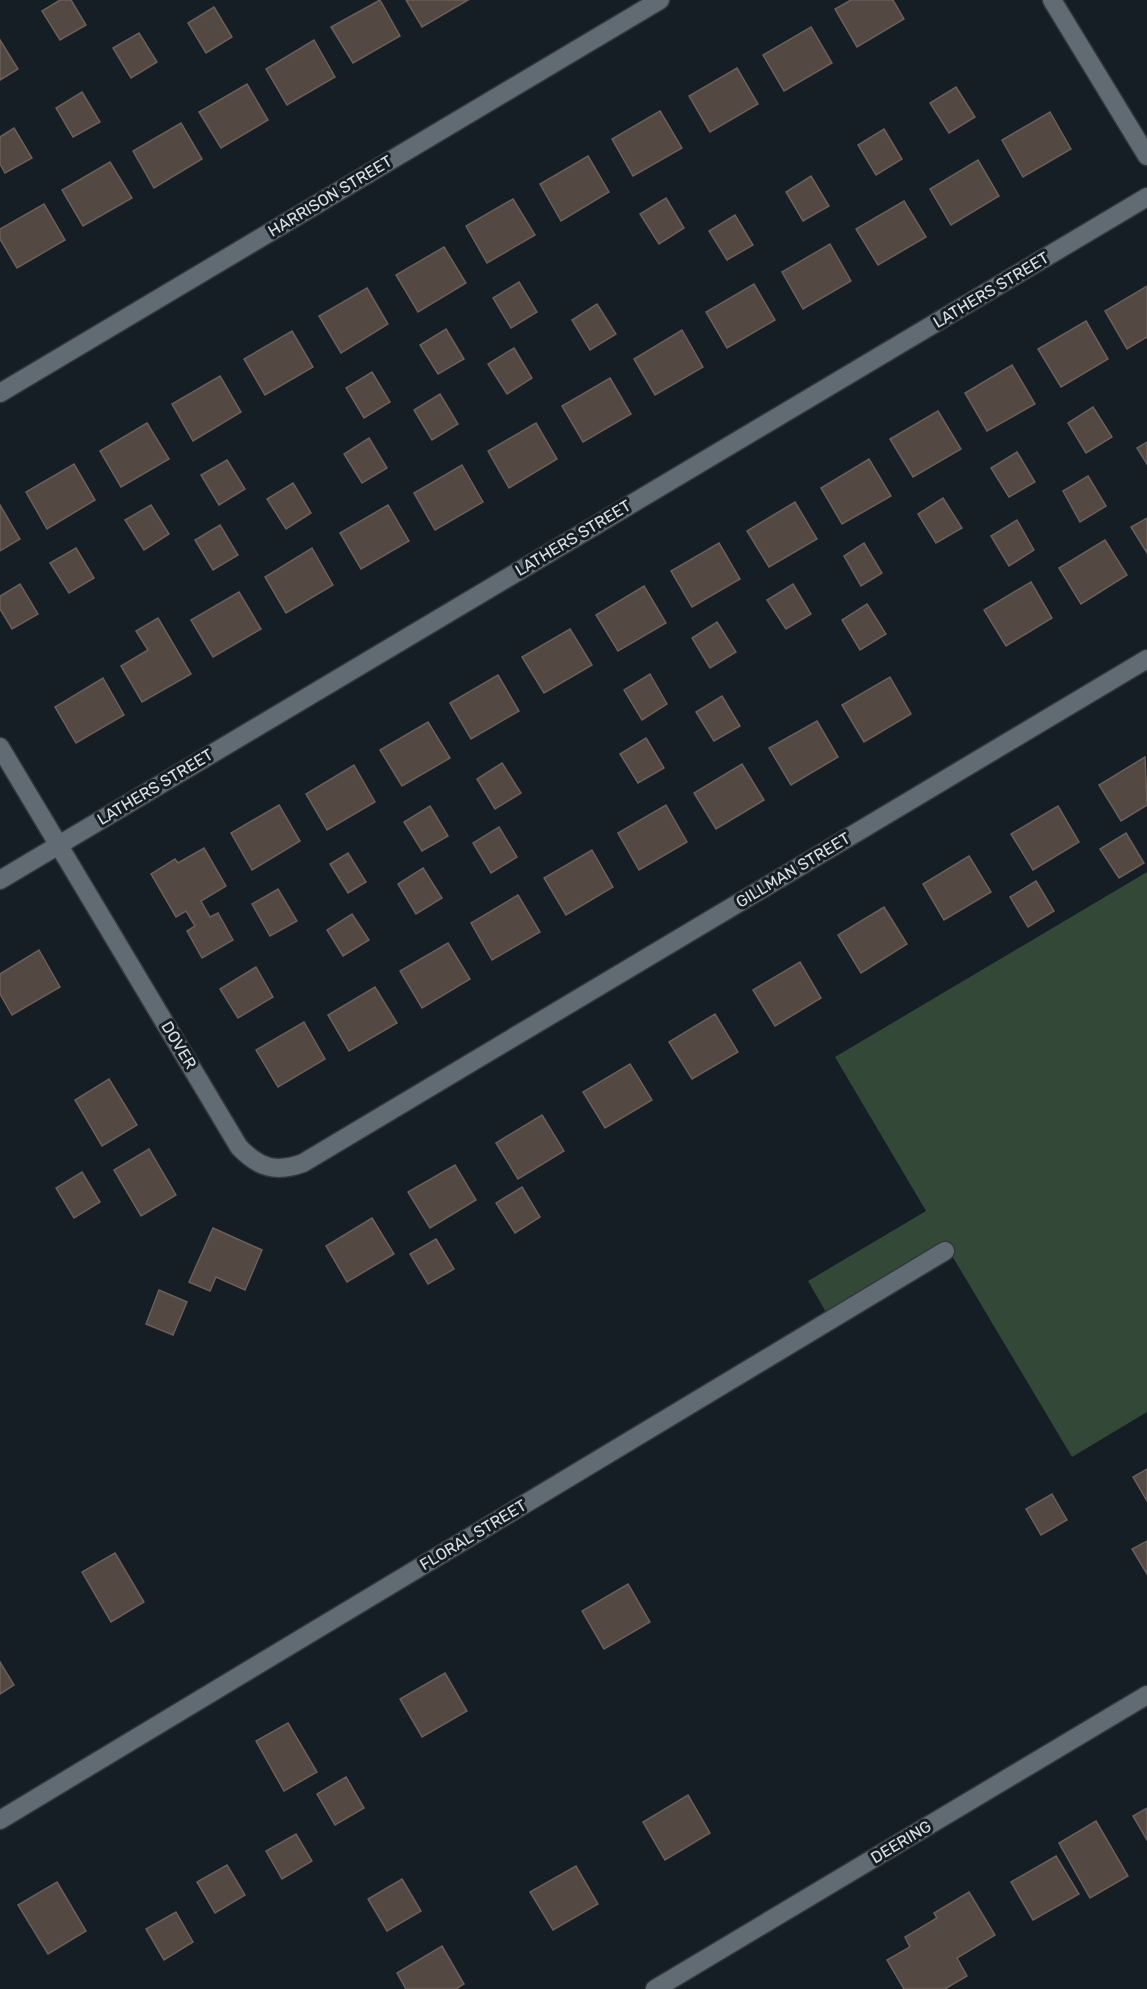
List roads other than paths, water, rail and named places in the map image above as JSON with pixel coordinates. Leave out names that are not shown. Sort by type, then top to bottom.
[{"type":"street","name":"HARRISON STREET","points":[[0,393],[660,0]]},
{"type":"street","points":[[1052,0],[1147,156]]},
{"type":"street","name":"LATHERS STREET","points":[[0,880],[1147,197]]},
{"type":"street","name":"GILLMAN STREET","points":[[438,1082],[1147,659]]},
{"type":"street","name":"DOVER","points":[[0,747],[239,1147],[248,1156],[263,1166],[279,1169],[292,1167],[438,1082]]},
{"type":"street","name":"FLORAL STREET","points":[[0,1820],[945,1251]]},
{"type":"street","name":"DEERING","points":[[655,1989],[1147,1695]]}]
